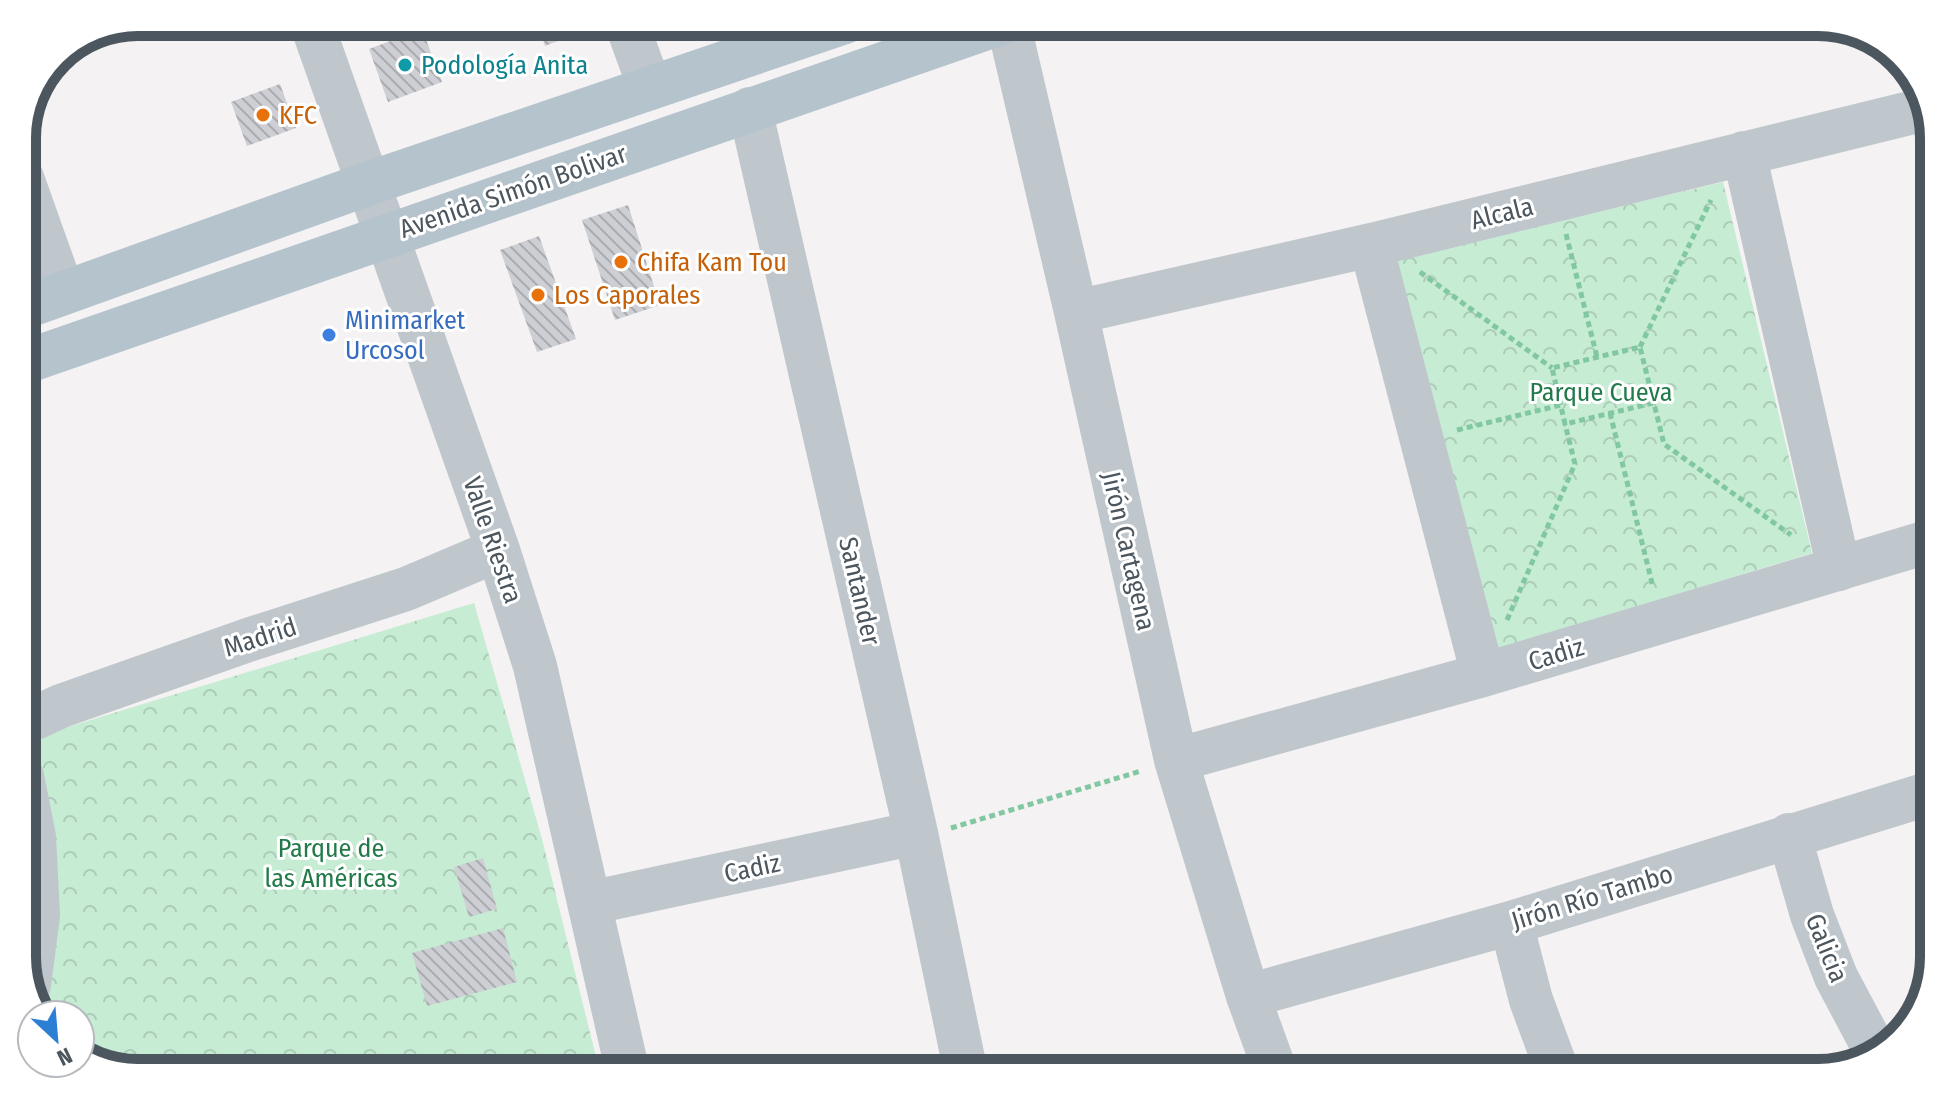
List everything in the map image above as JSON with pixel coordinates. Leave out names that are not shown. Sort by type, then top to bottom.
[{"type":"main road","name":"Avenida Simón Bolivar","points":[[36,303],[367,184],[804,36]]},
{"type":"main road","name":"Avenida Simón Bolivar","points":[[36,358],[965,36]]},
{"type":"street","name":"Valle Riestra","points":[[316,36],[498,550],[535,666],[625,1059]]},
{"type":"street","points":[[631,36],[650,88]]},
{"type":"street","name":"Jirón Cartagena","points":[[1009,36],[1076,312],[1176,760],[1248,996],[1271,1059]]},
{"type":"street","name":"Santander","points":[[750,109],[916,833],[963,1059]]},
{"type":"street","name":"Alcala","points":[[1076,312],[1376,244],[1916,111]]},
{"type":"street","points":[[1738,155],[1839,569]]},
{"type":"street","points":[[36,217],[63,293]]},
{"type":"street","points":[[1376,244],[1483,675]]},
{"type":"street","name":"Cadiz","points":[[1176,760],[1483,675],[1920,544]]},
{"type":"street","name":"Madrid","points":[[36,718],[248,640],[406,589],[498,550]]},
{"type":"street","name":"Jirón Río Tambo","points":[[1248,996],[1511,923],[1920,796]]},
{"type":"street","name":"Cadiz","points":[[589,903],[916,833]]},
{"type":"street","name":"Galicia","points":[[1789,835],[1812,915],[1836,977],[1871,1044]]},
{"type":"street","points":[[36,876],[36,931]]},
{"type":"street","points":[[1511,923],[1531,1000],[1553,1059]]},
{"type":"path","points":[[1738,155],[1640,347],[1653,403],[1664,444],[1839,569]]},
{"type":"path","points":[[1557,200],[1597,357]]},
{"type":"path","points":[[1376,244],[1552,368],[1575,464],[1483,675]]},
{"type":"path","points":[[1552,368],[1640,347]]},
{"type":"path","points":[[1565,424],[1653,403]]},
{"type":"path","points":[[1422,438],[1561,405]]},
{"type":"path","points":[[1610,413],[1662,622]]},
{"type":"path","points":[[916,833],[936,832],[1176,760]]},
{"type":"green space","name":"Parque Cueva","points":[[1723,182],[1812,553],[1494,651],[1396,260]]},
{"type":"green space","name":"Parque de las Américas","points":[[474,603],[542,839],[597,1059],[138,1059],[112,1056],[96,1050],[96,999],[45,999],[41,990],[49,945],[48,832],[36,746],[48,733]]},
{"type":"building","name":"Podología Anita","points":[[403,36],[425,36],[442,82],[388,102],[369,49]]},
{"type":"building","points":[[542,36],[570,36],[545,46]]},
{"type":"building","name":"KFC","points":[[280,84],[296,128],[247,146],[231,102]]},
{"type":"building","name":"Chifa Kam Tou","points":[[628,205],[660,305],[615,320],[582,220]]},
{"type":"building","name":"Los Caporales","points":[[539,236],[576,339],[537,352],[500,250]]},
{"type":"building","points":[[483,858],[497,909],[469,917],[454,867]]},
{"type":"building","points":[[503,928],[517,982],[427,1006],[412,953]]},
{"type":"place","name":"Podología Anita","points":[[405,65]]},
{"type":"place","name":"KFC","points":[[263,115]]},
{"type":"place","name":"Chifa Kam Tou","points":[[621,262]]},
{"type":"place","name":"Los Caporales","points":[[538,295]]},
{"type":"place","name":"Minimarket Urcosol","points":[[329,335]]}]
